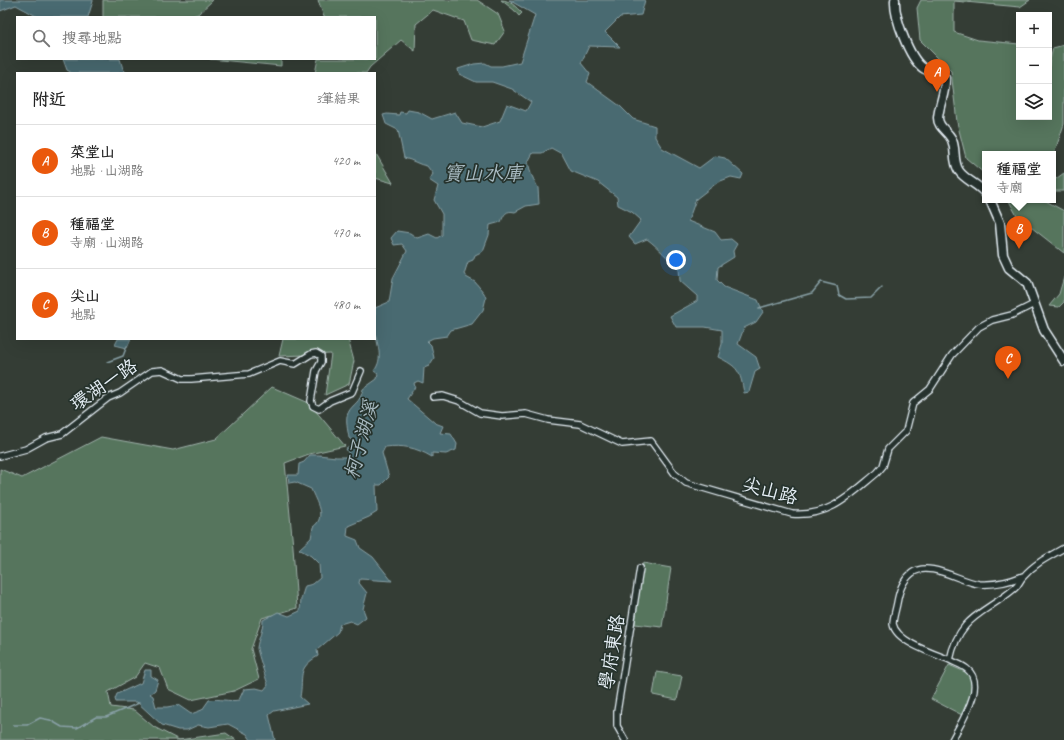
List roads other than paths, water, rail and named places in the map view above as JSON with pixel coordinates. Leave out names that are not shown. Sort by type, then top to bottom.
[{"type":"street","points":[[895,0],[897,18],[917,64],[924,70],[941,74],[945,78],[944,96],[938,117],[940,125],[953,142],[956,163],[959,171],[982,190]]},
{"type":"street","points":[[991,203],[1000,223],[1003,255],[1009,268],[1027,283],[1044,330],[1064,361]]},
{"type":"street","name":"尖山路","points":[[433,397],[443,396],[459,401],[480,413],[502,416],[526,414],[548,420],[580,424],[622,444],[651,441],[675,474],[686,483],[792,514],[804,515],[832,508],[877,473],[882,466],[888,449],[906,431],[913,403],[930,389],[952,355],[979,327],[992,320],[1012,315],[1034,304]]},
{"type":"street","name":"環湖一路","points":[[0,456],[26,449],[46,438],[62,434],[108,398],[120,393],[152,371],[162,370],[182,379],[232,376],[249,374],[280,361],[295,364],[311,354],[316,353],[321,356],[321,362],[316,371],[312,402],[313,406],[319,409],[330,401],[352,392],[361,371]]},
{"type":"street","points":[[952,740],[974,697],[975,681],[968,669],[912,644],[897,634],[893,623],[900,589],[912,573],[921,569],[941,571],[978,584],[1006,583],[1023,576],[1041,561],[1064,548]]},
{"type":"street","name":"學府東路","points":[[625,740],[617,726],[617,712],[640,568]]},
{"type":"street","points":[[950,660],[953,644],[971,618],[1016,587],[1023,576]]},
{"type":"water","points":[[0,0],[93,0],[88,16],[36,16],[16,5],[0,11]]},
{"type":"water","name":"寶山水庫","points":[[509,0],[645,0],[641,15],[620,17],[605,32],[620,47],[589,46],[581,63],[590,74],[587,82],[620,106],[633,119],[655,126],[655,137],[662,148],[699,168],[715,156],[725,158],[743,174],[741,179],[731,177],[718,182],[696,199],[688,221],[715,232],[721,240],[731,239],[737,244],[733,251],[734,257],[718,267],[717,280],[724,287],[758,300],[763,312],[756,322],[744,328],[738,344],[756,357],[760,369],[755,372],[749,392],[744,393],[741,379],[737,370],[718,357],[722,344],[722,330],[705,327],[676,327],[670,316],[697,301],[697,296],[680,281],[679,269],[651,242],[647,239],[635,244],[629,237],[641,220],[632,212],[618,205],[617,197],[598,182],[571,171],[562,154],[551,148],[542,153],[533,153],[528,162],[531,174],[538,188],[539,204],[526,206],[515,212],[507,212],[501,222],[490,225],[489,235],[483,251],[475,255],[473,260],[468,262],[464,274],[466,277],[475,282],[484,293],[486,298],[483,310],[472,324],[451,330],[447,336],[433,338],[427,341],[431,345],[434,358],[429,366],[424,368],[423,383],[418,381],[414,383],[415,387],[407,399],[435,423],[443,426],[440,433],[451,434],[457,444],[456,450],[446,454],[432,453],[432,457],[420,451],[409,448],[398,446],[385,447],[382,453],[389,477],[381,485],[376,485],[377,512],[348,526],[347,536],[357,540],[360,548],[373,557],[392,581],[360,579],[359,583],[367,593],[363,609],[366,617],[357,624],[350,621],[340,624],[338,632],[317,650],[318,656],[306,665],[302,674],[300,697],[308,704],[274,711],[269,715],[275,740],[251,740],[247,734],[228,724],[209,727],[198,725],[187,730],[178,730],[162,725],[137,702],[116,702],[115,699],[117,694],[141,683],[145,670],[151,670],[151,676],[158,680],[155,690],[150,694],[153,696],[156,707],[178,705],[191,714],[202,710],[209,700],[239,700],[244,689],[256,688],[264,690],[268,685],[257,648],[263,620],[278,612],[289,616],[300,611],[301,599],[305,586],[313,584],[320,578],[319,564],[311,556],[299,549],[311,538],[313,527],[319,519],[320,514],[318,504],[311,489],[295,482],[289,483],[288,475],[298,475],[299,464],[304,462],[310,455],[345,457],[349,454],[346,449],[353,445],[354,442],[349,438],[347,429],[348,413],[360,398],[363,389],[377,379],[378,374],[374,371],[379,361],[376,334],[376,308],[389,302],[393,278],[407,251],[402,244],[394,245],[391,238],[397,231],[410,233],[417,238],[429,234],[437,238],[442,235],[442,214],[434,200],[438,186],[429,180],[433,174],[427,166],[404,158],[398,130],[386,124],[383,115],[399,115],[400,112],[406,113],[408,110],[419,112],[432,119],[455,112],[462,123],[482,127],[500,121],[507,104],[526,111],[531,102],[512,89],[492,82],[476,82],[459,74],[458,69],[474,64],[485,63],[491,66],[502,66],[520,62],[535,15]]},
{"type":"water","points":[[63,60],[120,60],[123,69],[126,72],[70,72],[67,70]]},
{"type":"water","points":[[118,340],[131,340],[127,348],[115,345]]},
{"type":"waterway","points":[[759,308],[812,293],[821,282],[837,286],[839,295],[846,299],[871,298],[882,287]]},
{"type":"waterway","points":[[107,362],[123,356],[127,346]]},
{"type":"waterway","name":"柯子湖溪","points":[[13,725],[27,725],[40,718],[50,720],[62,727],[77,728],[96,717],[106,717],[139,703]]},
{"type":"place","name":"菜堂山","points":[[937,92]]},
{"type":"place","name":"種福堂","points":[[1019,249]]},
{"type":"place","name":"尖山","points":[[1008,379]]}]
